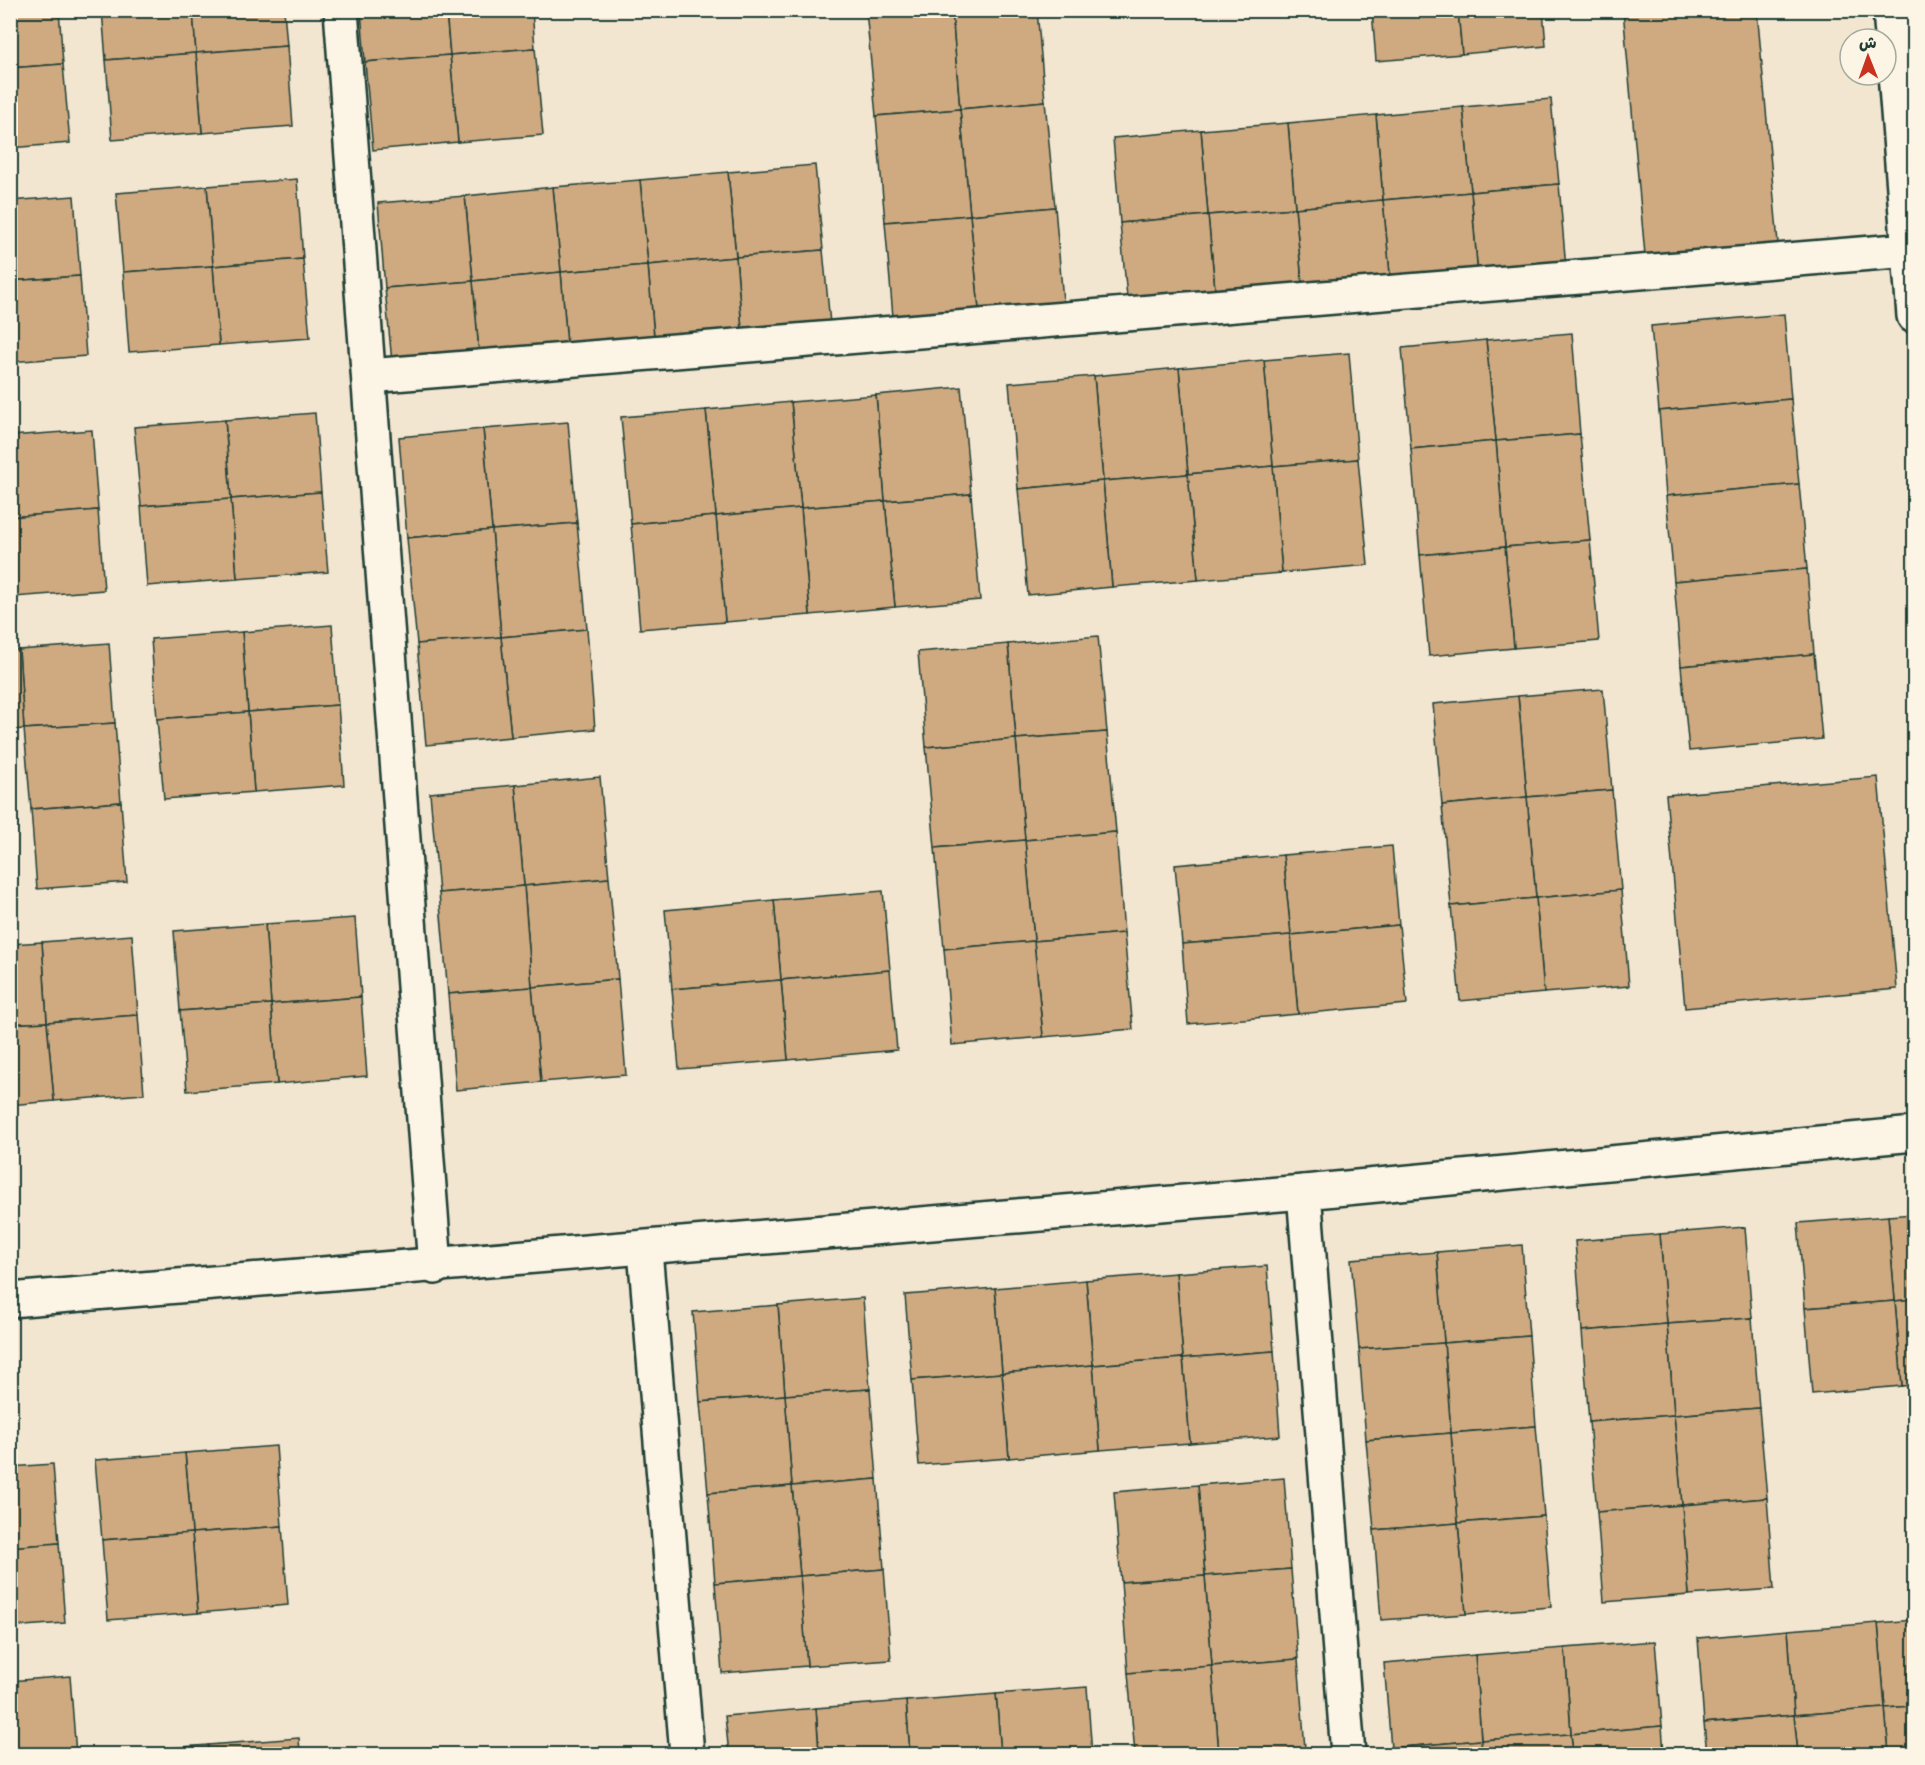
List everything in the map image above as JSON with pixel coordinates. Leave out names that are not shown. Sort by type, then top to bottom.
[{"type":"street","points":[[342,10],[435,1267]]},
{"type":"street","points":[[1890,10],[1914,316]]},
{"type":"street","points":[[369,376],[1909,250]]},
{"type":"street","points":[[10,1300],[645,1250],[1304,1192],[1914,1134]]},
{"type":"street","points":[[1304,1192],[1348,1755]]},
{"type":"street","points":[[645,1250],[687,1755]]},
{"type":"building","points":[[10,10],[59,10],[63,64],[10,68]]},
{"type":"building","points":[[102,10],[193,10],[196,53],[106,60]]},
{"type":"building","points":[[193,10],[284,10],[287,46],[196,53]]},
{"type":"building","points":[[361,10],[446,10],[450,55],[365,62]]},
{"type":"building","points":[[446,10],[532,10],[535,48],[450,55]]},
{"type":"building","points":[[866,10],[952,10],[960,109],[876,116]]},
{"type":"building","points":[[952,10],[1037,10],[1045,101],[960,109]]},
{"type":"building","points":[[1372,10],[1458,10],[1462,54],[1376,61]]},
{"type":"building","points":[[1458,10],[1543,10],[1546,46],[1462,54]]},
{"type":"building","points":[[1623,10],[1757,10],[1779,254],[1646,266]]},
{"type":"building","points":[[287,46],[293,126],[202,133],[196,53]]},
{"type":"building","points":[[535,48],[543,135],[458,142],[450,55]]},
{"type":"building","points":[[196,53],[202,133],[112,140],[106,60]]},
{"type":"building","points":[[450,55],[458,142],[373,150],[365,62]]},
{"type":"building","points":[[63,64],[70,143],[10,148],[10,68]]},
{"type":"building","points":[[1551,99],[1559,184],[1471,192],[1463,107]]},
{"type":"building","points":[[1045,101],[1055,207],[970,215],[960,109]]},
{"type":"building","points":[[1463,107],[1471,192],[1383,200],[1376,115]]},
{"type":"building","points":[[960,109],[970,215],[885,222],[876,116]]},
{"type":"building","points":[[1376,115],[1383,200],[1295,208],[1288,123]]},
{"type":"building","points":[[1288,123],[1295,208],[1208,215],[1201,130]]},
{"type":"building","points":[[1201,130],[1208,215],[1120,223],[1113,138]]},
{"type":"building","points":[[815,165],[823,250],[736,257],[728,172]]},
{"type":"building","points":[[728,172],[736,257],[648,265],[640,180]]},
{"type":"building","points":[[297,179],[303,259],[213,266],[207,186]]},
{"type":"building","points":[[640,180],[648,265],[561,272],[553,187]]},
{"type":"building","points":[[1559,184],[1566,269],[1478,277],[1471,192]]},
{"type":"building","points":[[207,186],[213,266],[123,272],[116,193]]},
{"type":"building","points":[[553,187],[561,272],[473,281],[465,196]]},
{"type":"building","points":[[1471,192],[1478,277],[1391,285],[1383,200]]},
{"type":"building","points":[[74,196],[80,276],[10,281],[10,201]]},
{"type":"building","points":[[465,196],[473,281],[385,288],[378,203]]},
{"type":"building","points":[[1383,200],[1391,285],[1303,293],[1295,208]]},
{"type":"building","points":[[1055,207],[1064,313],[980,321],[970,215]]},
{"type":"building","points":[[1295,208],[1303,293],[1216,300],[1208,215]]},
{"type":"building","points":[[970,215],[980,321],[894,329],[885,222]]},
{"type":"building","points":[[1208,215],[1216,300],[1128,308],[1120,223]]},
{"type":"building","points":[[823,250],[831,334],[743,342],[736,257]]},
{"type":"building","points":[[736,257],[743,342],[655,350],[648,265]]},
{"type":"building","points":[[303,259],[310,338],[219,345],[213,266]]},
{"type":"building","points":[[648,265],[655,350],[568,357],[561,272]]},
{"type":"building","points":[[213,266],[219,345],[129,352],[123,272]]},
{"type":"building","points":[[561,272],[568,357],[480,366],[473,281]]},
{"type":"building","points":[[80,276],[86,356],[10,362],[10,281]]},
{"type":"building","points":[[473,281],[480,366],[393,373],[385,288]]},
{"type":"building","points":[[1784,314],[1791,399],[1659,411],[1651,326]]},
{"type":"building","points":[[1572,333],[1580,434],[1496,441],[1486,340]]},
{"type":"building","points":[[1486,340],[1496,441],[1411,449],[1402,348]]},
{"type":"building","points":[[1349,353],[1358,459],[1273,466],[1264,360]]},
{"type":"building","points":[[1264,360],[1273,466],[1188,474],[1179,368]]},
{"type":"building","points":[[1179,368],[1188,474],[1103,481],[1094,376]]},
{"type":"building","points":[[1094,376],[1103,481],[1018,489],[1009,383]]},
{"type":"building","points":[[961,387],[971,494],[885,501],[876,395]]},
{"type":"building","points":[[876,395],[885,501],[801,508],[791,402]]},
{"type":"building","points":[[1791,399],[1799,484],[1666,496],[1659,411]]},
{"type":"building","points":[[791,402],[801,508],[716,516],[706,410]]},
{"type":"building","points":[[706,410],[716,516],[631,524],[621,417]]},
{"type":"building","points":[[315,413],[321,492],[231,499],[225,420]]},
{"type":"building","points":[[225,420],[231,499],[141,506],[134,427]]},
{"type":"building","points":[[568,422],[577,523],[492,530],[483,429]]},
{"type":"building","points":[[483,429],[492,530],[407,538],[399,437]]},
{"type":"building","points":[[92,430],[98,510],[10,517],[10,436]]},
{"type":"building","points":[[1580,434],[1590,540],[1505,547],[1496,441]]},
{"type":"building","points":[[1496,441],[1505,547],[1420,555],[1411,449]]},
{"type":"building","points":[[1358,459],[1368,565],[1282,573],[1273,466]]},
{"type":"building","points":[[1273,466],[1282,573],[1198,580],[1188,474]]},
{"type":"building","points":[[1188,474],[1198,580],[1112,587],[1103,481]]},
{"type":"building","points":[[1103,481],[1112,587],[1028,595],[1018,489]]},
{"type":"building","points":[[1799,484],[1807,569],[1674,581],[1666,496]]},
{"type":"building","points":[[321,492],[328,572],[237,579],[231,499]]},
{"type":"building","points":[[971,494],[980,600],[895,607],[885,501]]},
{"type":"building","points":[[231,499],[237,579],[147,586],[141,506]]},
{"type":"building","points":[[885,501],[895,607],[810,615],[801,508]]},
{"type":"building","points":[[801,508],[810,615],[725,622],[716,516]]},
{"type":"building","points":[[98,510],[104,590],[14,597],[10,517]]},
{"type":"building","points":[[716,516],[725,622],[640,629],[631,524]]},
{"type":"building","points":[[577,523],[587,629],[501,637],[492,530]]},
{"type":"building","points":[[492,530],[501,637],[417,644],[407,538]]},
{"type":"building","points":[[1590,540],[1599,641],[1514,648],[1505,547]]},
{"type":"building","points":[[1505,547],[1514,648],[1429,656],[1420,555]]},
{"type":"building","points":[[1807,569],[1814,654],[1681,666],[1674,581]]},
{"type":"building","points":[[332,625],[338,705],[248,712],[242,632]]},
{"type":"building","points":[[587,629],[595,729],[511,737],[501,637]]},
{"type":"building","points":[[242,632],[248,712],[157,719],[151,639]]},
{"type":"building","points":[[1098,636],[1107,732],[1016,739],[1008,644]]},
{"type":"building","points":[[501,637],[511,737],[426,745],[417,644]]},
{"type":"building","points":[[109,643],[115,723],[24,729],[19,650]]},
{"type":"building","points":[[1008,644],[1016,739],[926,747],[918,652]]},
{"type":"building","points":[[10,650],[19,650],[24,729],[10,730]]},
{"type":"building","points":[[1814,654],[1822,739],[1689,751],[1681,666]]},
{"type":"building","points":[[1603,689],[1612,790],[1527,797],[1518,696]]},
{"type":"building","points":[[1518,696],[1527,797],[1442,805],[1433,704]]},
{"type":"building","points":[[338,705],[344,785],[254,792],[248,712]]},
{"type":"building","points":[[248,712],[254,792],[164,799],[157,719]]},
{"type":"building","points":[[115,723],[121,802],[31,809],[24,729]]},
{"type":"building","points":[[1107,732],[1116,832],[1025,840],[1016,739]]},
{"type":"building","points":[[1016,739],[1025,840],[935,848],[926,747]]},
{"type":"building","points":[[600,777],[609,878],[524,886],[515,785]]},
{"type":"building","points":[[1878,777],[1897,989],[1685,1008],[1666,795]]},
{"type":"building","points":[[515,785],[524,886],[439,893],[430,793]]},
{"type":"building","points":[[1612,790],[1621,890],[1536,898],[1527,797]]},
{"type":"building","points":[[1527,797],[1536,898],[1451,906],[1442,805]]},
{"type":"building","points":[[121,802],[127,882],[37,889],[31,809]]},
{"type":"building","points":[[1116,832],[1124,933],[1034,941],[1025,840]]},
{"type":"building","points":[[1025,840],[1034,941],[944,949],[935,848]]},
{"type":"building","points":[[1392,846],[1399,925],[1291,935],[1283,855]]},
{"type":"building","points":[[1283,855],[1291,935],[1182,944],[1175,865]]},
{"type":"building","points":[[609,878],[618,979],[532,987],[524,886]]},
{"type":"building","points":[[524,886],[532,987],[448,994],[439,893]]},
{"type":"building","points":[[1621,890],[1629,986],[1544,993],[1536,898]]},
{"type":"building","points":[[883,891],[890,970],[781,980],[774,900]]},
{"type":"building","points":[[1536,898],[1544,993],[1460,1001],[1451,906]]},
{"type":"building","points":[[774,900],[781,980],[672,989],[665,910]]},
{"type":"building","points":[[355,918],[361,997],[271,1004],[265,924]]},
{"type":"building","points":[[265,924],[271,1004],[180,1011],[174,931]]},
{"type":"building","points":[[1399,925],[1407,1004],[1298,1014],[1291,935]]},
{"type":"building","points":[[1124,933],[1133,1029],[1043,1037],[1034,941]]},
{"type":"building","points":[[132,935],[138,1015],[47,1022],[42,942]]},
{"type":"building","points":[[1291,935],[1298,1014],[1188,1024],[1182,944]]},
{"type":"building","points":[[1034,941],[1043,1037],[952,1045],[944,949]]},
{"type":"building","points":[[42,942],[47,1022],[10,1024],[10,944]]},
{"type":"building","points":[[890,970],[897,1050],[788,1060],[781,980]]},
{"type":"building","points":[[618,979],[626,1075],[541,1082],[532,987]]},
{"type":"building","points":[[781,980],[788,1060],[679,1069],[672,989]]},
{"type":"building","points":[[532,987],[541,1082],[456,1090],[448,994]]},
{"type":"building","points":[[361,997],[367,1076],[277,1084],[271,1004]]},
{"type":"building","points":[[271,1004],[277,1084],[187,1091],[180,1011]]},
{"type":"building","points":[[138,1015],[144,1094],[54,1101],[47,1022]]},
{"type":"building","points":[[47,1022],[54,1101],[10,1105],[10,1024]]},
{"type":"building","points":[[1914,1214],[1914,1299],[1895,1301],[1888,1216]]},
{"type":"building","points":[[1888,1216],[1895,1301],[1805,1308],[1798,1223]]},
{"type":"building","points":[[1745,1227],[1752,1318],[1667,1324],[1660,1234]]},
{"type":"building","points":[[1660,1234],[1667,1324],[1582,1331],[1575,1241]]},
{"type":"building","points":[[1522,1245],[1529,1336],[1444,1343],[1437,1252]]},
{"type":"building","points":[[1437,1252],[1444,1343],[1359,1349],[1351,1259]]},
{"type":"building","points":[[1267,1266],[1274,1351],[1183,1358],[1176,1273]]},
{"type":"building","points":[[1176,1273],[1183,1358],[1093,1365],[1086,1280]]},
{"type":"building","points":[[1086,1280],[1093,1365],[1002,1373],[995,1288]]},
{"type":"building","points":[[995,1288],[1002,1373],[912,1380],[905,1295]]},
{"type":"building","points":[[863,1298],[870,1389],[785,1395],[778,1305]]},
{"type":"building","points":[[1914,1299],[1914,1385],[1902,1386],[1895,1301]]},
{"type":"building","points":[[1895,1301],[1902,1386],[1812,1394],[1805,1308]]},
{"type":"building","points":[[778,1305],[785,1395],[700,1402],[693,1312]]},
{"type":"building","points":[[1752,1318],[1759,1408],[1674,1415],[1667,1324]]},
{"type":"building","points":[[1667,1324],[1674,1415],[1589,1422],[1582,1331]]},
{"type":"building","points":[[1529,1336],[1536,1426],[1451,1433],[1444,1343]]},
{"type":"building","points":[[1444,1343],[1451,1433],[1366,1440],[1359,1349]]},
{"type":"building","points":[[1274,1351],[1280,1436],[1190,1443],[1183,1358]]},
{"type":"building","points":[[1183,1358],[1190,1443],[1100,1450],[1093,1365]]},
{"type":"building","points":[[1093,1365],[1100,1450],[1009,1458],[1002,1373]]},
{"type":"building","points":[[1002,1373],[1009,1458],[919,1465],[912,1380]]},
{"type":"building","points":[[870,1389],[877,1479],[792,1486],[785,1395]]},
{"type":"building","points":[[785,1395],[792,1486],[708,1493],[700,1402]]},
{"type":"building","points":[[1759,1408],[1767,1498],[1682,1505],[1674,1415]]},
{"type":"building","points":[[1674,1415],[1682,1505],[1597,1512],[1589,1422]]},
{"type":"building","points":[[1536,1426],[1544,1516],[1458,1523],[1451,1433]]},
{"type":"building","points":[[1451,1433],[1458,1523],[1374,1530],[1366,1440]]},
{"type":"building","points":[[276,1446],[282,1526],[192,1533],[185,1453]]},
{"type":"building","points":[[185,1453],[192,1533],[102,1540],[95,1460]]},
{"type":"building","points":[[53,1464],[59,1543],[10,1547],[10,1467]]},
{"type":"building","points":[[1284,1478],[1291,1569],[1205,1576],[1198,1485]]},
{"type":"building","points":[[877,1479],[884,1569],[800,1576],[792,1486]]},
{"type":"building","points":[[1198,1485],[1205,1576],[1121,1582],[1114,1492]]},
{"type":"building","points":[[792,1486],[800,1576],[715,1583],[708,1493]]},
{"type":"building","points":[[1767,1498],[1774,1589],[1689,1595],[1682,1505]]},
{"type":"building","points":[[1682,1505],[1689,1595],[1604,1602],[1597,1512]]},
{"type":"building","points":[[1544,1516],[1551,1607],[1466,1614],[1458,1523]]},
{"type":"building","points":[[1458,1523],[1466,1614],[1381,1620],[1374,1530]]},
{"type":"building","points":[[282,1526],[288,1605],[198,1613],[192,1533]]},
{"type":"building","points":[[192,1533],[198,1613],[108,1620],[102,1540]]},
{"type":"building","points":[[59,1543],[65,1623],[10,1627],[10,1547]]},
{"type":"building","points":[[884,1569],[891,1660],[807,1666],[800,1576]]},
{"type":"building","points":[[1291,1569],[1298,1659],[1212,1666],[1205,1576]]},
{"type":"building","points":[[800,1576],[807,1666],[722,1673],[715,1583]]},
{"type":"building","points":[[1205,1576],[1212,1666],[1128,1673],[1121,1582]]},
{"type":"building","points":[[1914,1620],[1914,1706],[1885,1708],[1878,1623]]},
{"type":"building","points":[[1878,1623],[1885,1708],[1794,1715],[1788,1630]]},
{"type":"building","points":[[1788,1630],[1794,1715],[1704,1723],[1698,1638]]},
{"type":"building","points":[[1655,1641],[1662,1726],[1571,1734],[1565,1648]]},
{"type":"building","points":[[1565,1648],[1571,1734],[1481,1740],[1475,1655]]},
{"type":"building","points":[[1475,1655],[1481,1740],[1391,1748],[1384,1663]]},
{"type":"building","points":[[1298,1659],[1305,1749],[1219,1754],[1212,1666]]},
{"type":"building","points":[[1212,1666],[1219,1754],[1135,1754],[1128,1673]]},
{"type":"building","points":[[70,1676],[76,1754],[10,1754],[10,1681]]},
{"type":"building","points":[[1087,1687],[1092,1754],[1001,1754],[996,1694]]},
{"type":"building","points":[[996,1694],[1001,1754],[910,1754],[906,1701]]},
{"type":"building","points":[[906,1701],[910,1754],[819,1754],[816,1708]]},
{"type":"building","points":[[1914,1706],[1914,1754],[1889,1754],[1885,1708]]},
{"type":"building","points":[[816,1708],[819,1754],[729,1754],[725,1716]]},
{"type":"building","points":[[1885,1708],[1889,1754],[1798,1754],[1794,1715]]},
{"type":"building","points":[[1794,1715],[1798,1754],[1707,1754],[1704,1723]]},
{"type":"building","points":[[1662,1726],[1664,1754],[1573,1754],[1571,1734]]},
{"type":"building","points":[[1571,1734],[1573,1754],[1482,1754],[1481,1740]]},
{"type":"building","points":[[299,1738],[300,1754],[209,1754],[208,1745]]},
{"type":"building","points":[[1481,1740],[1482,1754],[1391,1754],[1391,1748]]},
{"type":"building","points":[[208,1745],[209,1754],[118,1754],[118,1752]]},
{"type":"building","points":[[1305,1749],[1306,1754],[1241,1754]]}]
